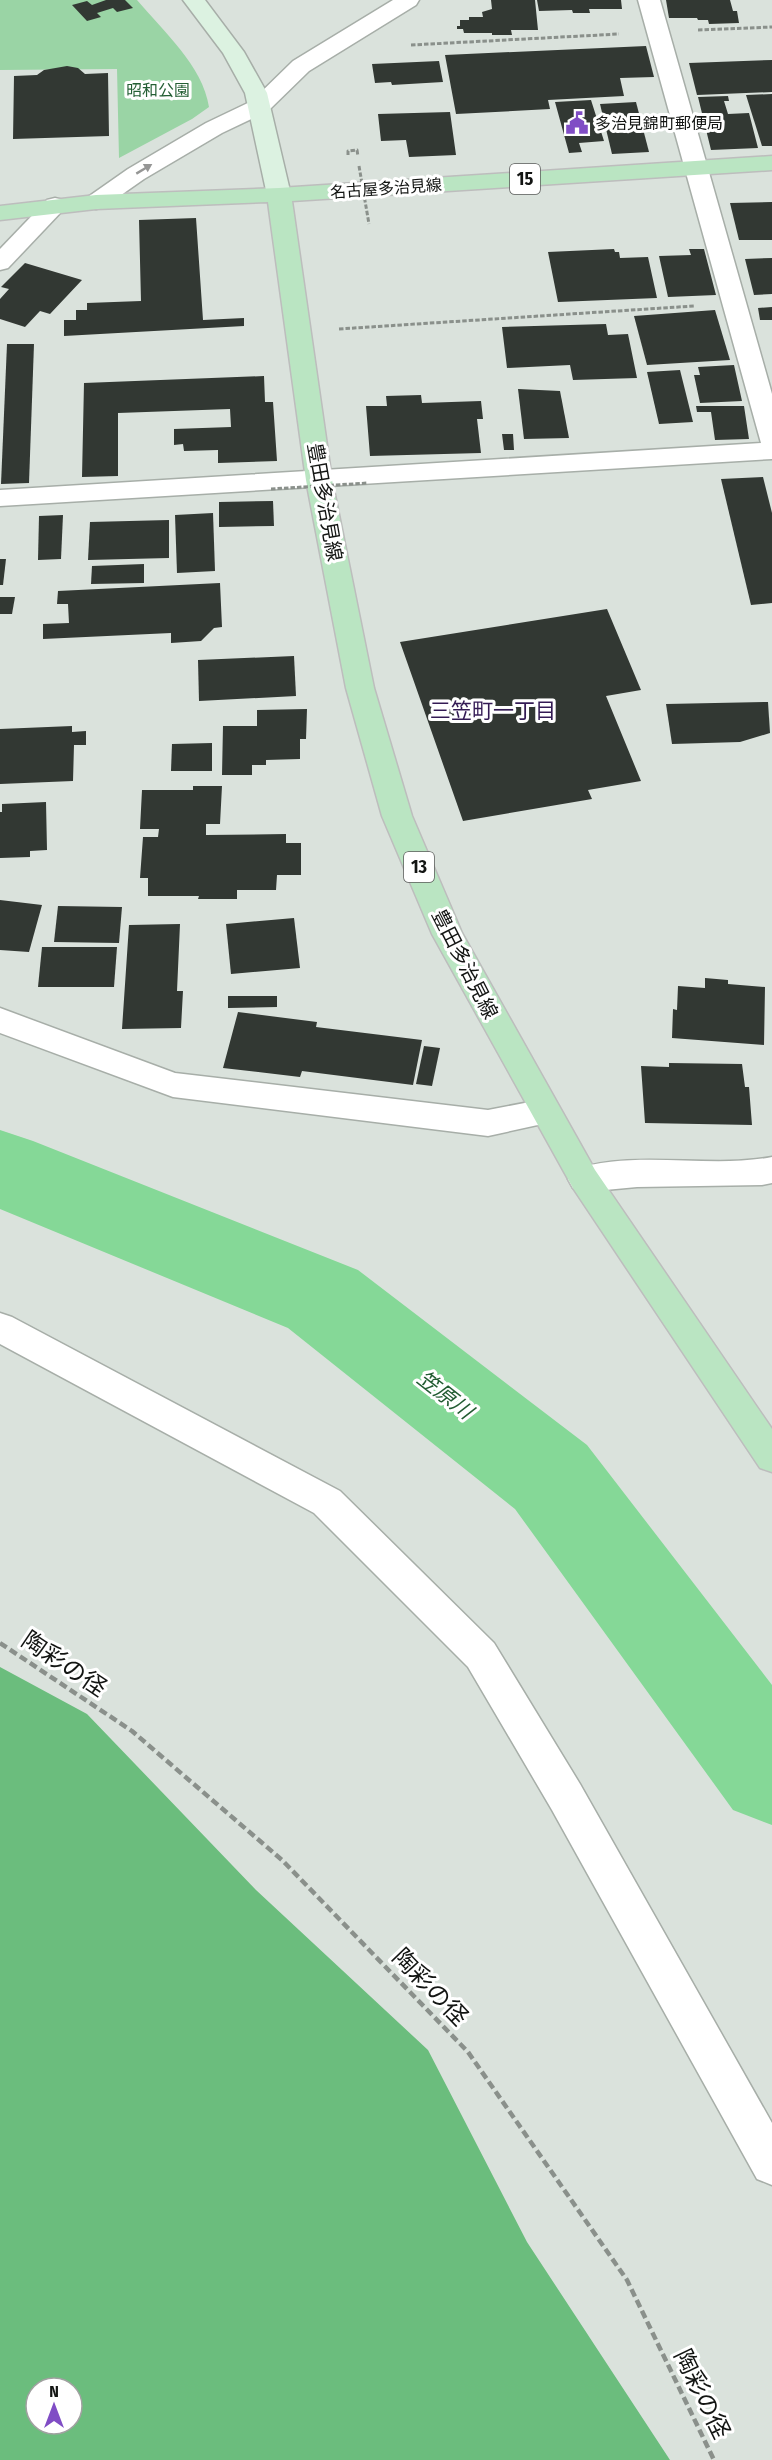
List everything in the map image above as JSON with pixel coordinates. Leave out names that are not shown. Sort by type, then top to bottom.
[{"type":"main road","name":"名古屋多治見線","points":[[0,213],[96,202],[279,195],[772,164]]},
{"type":"main road","name":"豊田多治見線","points":[[279,195],[319,480],[360,688],[397,816],[447,934],[584,1179],[718,1381],[772,1457]]},
{"type":"street","points":[[194,0],[233,52],[256,93],[279,195]]},
{"type":"street","points":[[96,202],[136,174],[214,128],[260,106],[301,66],[408,0]]},
{"type":"street","points":[[649,0],[772,441]]},
{"type":"street","points":[[0,263],[55,205]]},
{"type":"street","points":[[0,498],[772,451]]},
{"type":"street","points":[[0,1020],[173,1085],[488,1123],[545,1112]]},
{"type":"street","points":[[584,1179],[637,1174],[772,1170]]},
{"type":"street","points":[[0,1327],[327,1502],[481,1655],[566,1797],[772,2164]]},
{"type":"path","points":[[409,45],[772,27]]},
{"type":"path","points":[[348,151],[357,150]]},
{"type":"path","points":[[359,166],[369,224]]},
{"type":"path","points":[[300,332],[735,303]]},
{"type":"path","points":[[271,489],[368,483]]},
{"type":"path","name":"陶彩の径","points":[[0,1643],[132,1731],[282,1860],[468,2052],[627,2280],[714,2460]]},
{"type":"green space","name":"昭和公園","points":[[0,0],[137,0],[190,63],[199,77],[209,107],[192,119],[119,158],[117,69],[0,70]]},
{"type":"green space","points":[[0,1667],[87,1714],[256,1890],[428,2050],[527,2242],[670,2460],[0,2460]]},
{"type":"building","points":[[106,0],[125,0],[133,8],[117,12],[113,8],[97,13],[101,17],[87,21],[72,5],[87,1],[92,5]]},
{"type":"building","points":[[491,0],[535,0],[538,30],[511,30],[512,35],[492,35],[492,33],[464,33],[463,29],[457,29],[457,26],[460,26],[460,20],[469,20],[469,17],[483,17],[482,12],[492,9]]},
{"type":"building","points":[[537,0],[621,0],[622,9],[589,9],[590,13],[573,13],[572,10],[539,11]]},
{"type":"building","points":[[666,0],[730,0],[733,11],[737,11],[739,23],[709,24],[708,20],[697,18],[669,18]]},
{"type":"building","points":[[646,46],[654,77],[620,78],[624,96],[548,100],[550,109],[456,114],[445,55]]},
{"type":"building","points":[[772,60],[772,92],[697,95],[689,63]]},
{"type":"building","points":[[439,61],[443,82],[392,85],[391,82],[375,83],[372,64]]},
{"type":"building","points":[[67,66],[78,68],[85,74],[108,73],[109,136],[13,139],[14,76],[37,75],[44,70]]},
{"type":"building","points":[[772,94],[772,146],[762,146],[746,95]]},
{"type":"building","points":[[728,96],[729,101],[724,101],[728,114],[749,113],[758,148],[711,150],[698,97]]},
{"type":"building","points":[[591,100],[604,141],[579,143],[582,152],[569,153],[555,102]]},
{"type":"building","points":[[636,102],[649,152],[612,154],[600,104]]},
{"type":"building","points":[[450,112],[456,155],[409,157],[406,140],[381,141],[378,114]]},
{"type":"building","points":[[772,202],[772,240],[739,240],[730,203]]},
{"type":"building","points":[[196,218],[203,320],[244,318],[244,326],[64,336],[64,320],[76,320],[76,310],[87,310],[87,303],[141,301],[139,220]]},
{"type":"building","points":[[614,249],[615,252],[619,252],[620,258],[648,257],[657,298],[558,302],[548,252]]},
{"type":"building","points":[[689,249],[704,249],[716,295],[668,297],[659,256],[691,255]]},
{"type":"building","points":[[772,258],[772,294],[754,295],[745,259]]},
{"type":"building","points":[[25,263],[82,280],[50,314],[40,311],[25,327],[0,319],[0,299],[9,289],[1,287]]},
{"type":"building","points":[[772,307],[772,320],[760,320],[758,308]]},
{"type":"building","points":[[715,310],[730,360],[647,365],[634,316]]},
{"type":"building","points":[[606,324],[608,335],[628,334],[637,378],[573,380],[570,365],[507,368],[502,327]]},
{"type":"building","points":[[7,344],[34,344],[29,483],[1,484]]},
{"type":"building","points":[[734,365],[742,401],[700,403],[694,375],[700,375],[698,367]]},
{"type":"building","points":[[680,370],[693,422],[659,424],[647,372]]},
{"type":"building","points":[[264,376],[265,402],[273,402],[277,461],[218,463],[218,450],[184,451],[183,444],[174,445],[174,429],[231,427],[230,409],[118,413],[118,476],[82,477],[84,383]]},
{"type":"building","points":[[518,389],[560,391],[569,438],[524,439]]},
{"type":"building","points":[[421,395],[422,403],[481,401],[483,419],[477,419],[481,453],[370,456],[366,406],[387,406],[386,396]]},
{"type":"building","points":[[696,406],[744,406],[749,439],[715,440],[711,412],[697,412]]},
{"type":"building","points":[[502,434],[513,434],[514,450],[504,450]]},
{"type":"building","points":[[763,477],[772,513],[772,603],[751,605],[721,479]]},
{"type":"building","points":[[273,501],[274,526],[219,527],[219,502]]},
{"type":"building","points":[[213,513],[215,571],[177,573],[175,515]]},
{"type":"building","points":[[63,515],[61,559],[38,560],[39,516]]},
{"type":"building","points":[[169,520],[169,558],[88,560],[90,522]]},
{"type":"building","points":[[0,559],[6,559],[3,585],[0,585]]},
{"type":"building","points":[[144,564],[144,583],[91,584],[92,566]]},
{"type":"building","points":[[220,583],[222,627],[214,628],[201,641],[171,643],[171,633],[43,639],[43,624],[69,623],[68,604],[57,604],[58,591]]},
{"type":"building","points":[[0,597],[15,597],[12,614],[0,614]]},
{"type":"building","points":[[607,609],[641,690],[606,696],[641,781],[588,790],[592,799],[463,821],[400,642]]},
{"type":"building","points":[[294,656],[296,696],[199,701],[198,660]]},
{"type":"building","points":[[768,702],[770,733],[740,742],[672,744],[666,704]]},
{"type":"building","points":[[307,709],[306,739],[300,739],[300,759],[266,760],[266,765],[252,765],[252,775],[222,775],[223,726],[257,726],[257,710]]},
{"type":"building","points":[[72,726],[72,732],[86,731],[86,745],[74,745],[73,781],[0,784],[0,729]]},
{"type":"building","points":[[212,743],[212,771],[171,771],[172,744]]},
{"type":"building","points":[[193,786],[222,786],[220,824],[206,824],[206,835],[286,834],[286,843],[301,843],[301,875],[277,875],[276,890],[237,890],[237,899],[148,896],[148,878],[140,878],[143,837],[158,837],[159,829],[140,829],[142,790],[193,790]]},
{"type":"building","points":[[46,802],[47,850],[30,851],[30,857],[0,858],[2,804]]},
{"type":"building","points":[[0,900],[42,905],[29,952],[0,950]]},
{"type":"building","points":[[58,906],[122,907],[119,943],[54,942]]},
{"type":"building","points":[[294,918],[300,968],[231,974],[226,924]]},
{"type":"building","points":[[180,924],[177,991],[183,991],[181,1028],[122,1029],[129,925]]},
{"type":"building","points":[[42,947],[117,947],[114,987],[38,987]]},
{"type":"building","points":[[705,978],[728,980],[728,984],[765,987],[764,1045],[672,1038],[673,1009],[677,1010],[678,986],[705,988]]},
{"type":"building","points":[[228,996],[277,996],[277,1007],[228,1008]]},
{"type":"building","points":[[238,1012],[317,1022],[316,1027],[422,1040],[413,1085],[302,1071],[300,1077],[223,1068]]},
{"type":"building","points":[[424,1046],[440,1048],[432,1086],[416,1084]]},
{"type":"building","points":[[669,1063],[742,1064],[745,1087],[749,1087],[752,1125],[645,1123],[641,1066],[669,1067]]},
{"type":"waterway","name":"笠原川","points":[[0,1168],[323,1299],[551,1477],[772,1773]]},
{"type":"place","name":"多治見錦町郵便局","points":[[577,123]]},
{"type":"district","name":"三笠町一丁目","points":[[493,711]]}]
